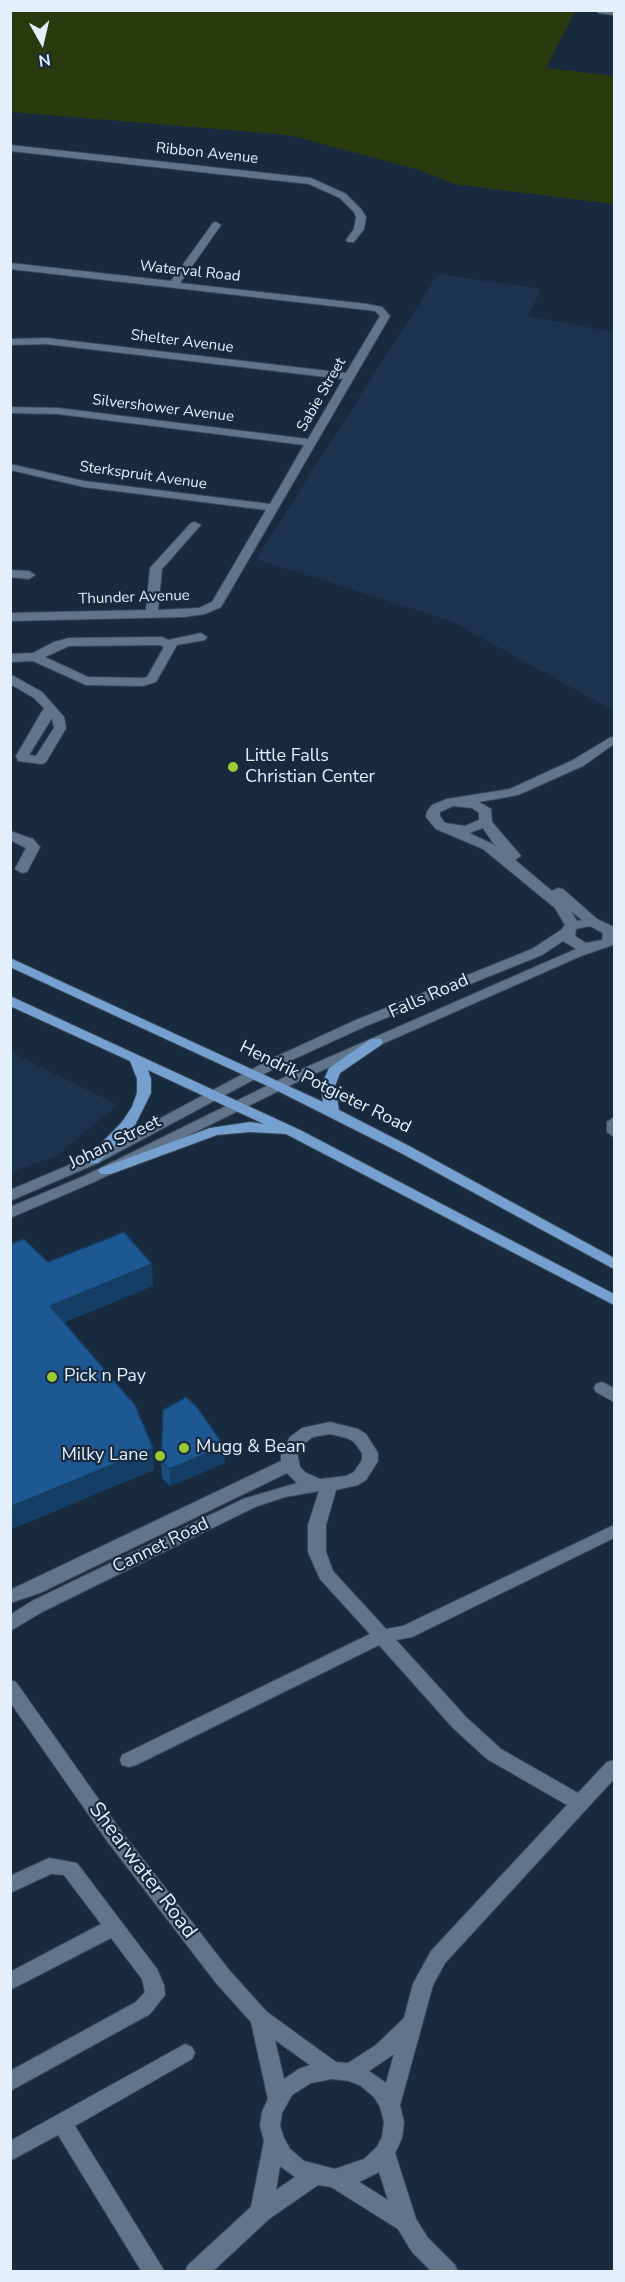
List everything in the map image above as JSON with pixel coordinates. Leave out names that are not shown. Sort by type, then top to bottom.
[{"type":"main road","name":"Hendrik Potgieter Road","points":[[10,962],[279,1086],[416,1155],[615,1264]]},
{"type":"main road","points":[[10,1000],[296,1133],[615,1300]]},
{"type":"main road","points":[[332,1113],[328,1086],[334,1071],[376,1042]]},
{"type":"main road","points":[[93,1160],[128,1125],[140,1107],[144,1093],[144,1079],[136,1059]]},
{"type":"main road","points":[[106,1171],[215,1131],[250,1127],[296,1133]]},
{"type":"street","points":[[601,12],[615,13]]},
{"type":"street","name":"Ribbon Avenue","points":[[10,148],[311,181],[343,196],[358,211],[361,217],[359,229],[351,240]]},
{"type":"street","points":[[173,285],[216,225]]},
{"type":"street","name":"Waterval Road","points":[[10,266],[367,307]]},
{"type":"street","name":"Sabie Street","points":[[273,508],[385,316],[378,309],[367,307]]},
{"type":"street","name":"Shelter Avenue","points":[[10,342],[46,341],[350,376]]},
{"type":"street","name":"Silvershower Avenue","points":[[10,410],[58,411],[311,443]]},
{"type":"street","name":"Sterkspruit Avenue","points":[[10,467],[84,484],[273,508]]},
{"type":"street","name":"Thunder Avenue","points":[[10,616],[201,611],[217,604],[273,508]]},
{"type":"street","points":[[152,613],[156,568],[195,525]]},
{"type":"street","points":[[10,573],[29,575]]},
{"type":"street","points":[[10,658],[34,657],[69,642],[162,640],[170,643],[201,637]]},
{"type":"street","points":[[34,657],[86,681],[143,682],[152,679],[170,649],[170,643]]},
{"type":"street","points":[[10,678],[38,695],[50,708]]},
{"type":"street","points":[[578,764],[613,741]]},
{"type":"street","points":[[461,801],[482,808],[498,840],[520,861],[607,927],[611,939],[605,946],[576,945],[568,938],[570,929],[568,916],[560,905],[488,846],[436,822],[434,812],[444,804],[461,801],[513,792],[578,764],[615,755]]},
{"type":"street","points":[[449,829],[474,829],[513,792]]},
{"type":"street","points":[[10,836],[28,842],[33,847],[22,869]]},
{"type":"street","points":[[570,929],[607,927]]},
{"type":"street","name":"Falls Road","points":[[213,1095],[252,1074],[361,1023],[537,951],[570,929]]},
{"type":"street","name":"Falls Road","points":[[236,1105],[576,953],[605,946]]},
{"type":"street","points":[[472,978],[489,992]]},
{"type":"street","name":"Johan Street","points":[[10,1196],[93,1160],[213,1095]]},
{"type":"street","name":"Johan Street","points":[[10,1213],[106,1171],[236,1105]]},
{"type":"street","points":[[615,1122],[615,1132]]},
{"type":"street","points":[[330,1428],[352,1433],[360,1438],[370,1453],[366,1469],[352,1481],[324,1485],[300,1477],[290,1464],[289,1452],[296,1441],[308,1432],[330,1428]]},
{"type":"street","name":"Cannet Road","points":[[10,1596],[34,1588],[290,1464]]},
{"type":"street","points":[[324,1485],[317,1525],[317,1552],[326,1574],[460,1723],[494,1754],[579,1803]]},
{"type":"street","name":"Cannet Road","points":[[10,1624],[38,1606],[249,1503],[283,1491],[324,1485]]},
{"type":"street","points":[[129,1760],[382,1636],[406,1632],[615,1531]]},
{"type":"street","name":"Shearwater Road","points":[[10,1687],[121,1845],[223,1977],[260,2018],[341,2071]]},
{"type":"street","name":"Shearwater Road","points":[[10,1708],[31,1719]]},
{"type":"street","points":[[390,2105],[423,1984],[438,1957],[579,1803],[615,1767]]},
{"type":"street","points":[[10,1885],[50,1866],[70,1868],[150,1975],[155,1995],[151,2001],[10,2082]]},
{"type":"street","points":[[10,1982],[113,1927]]},
{"type":"street","name":"Shearwater Road","points":[[260,2018],[278,2098]]},
{"type":"street","points":[[406,2222],[325,2176],[297,2168],[283,2156],[274,2141],[270,2127],[272,2112],[278,2098],[295,2081],[312,2073],[341,2071],[383,2052],[412,2023]]},
{"type":"street","points":[[10,2152],[184,2053]]},
{"type":"street","points":[[196,2271],[261,2212],[325,2176],[354,2174],[371,2166],[384,2153],[392,2138],[394,2122],[390,2105],[381,2091],[368,2080],[341,2071]]},
{"type":"street","points":[[62,2123],[154,2271]]},
{"type":"street","points":[[261,2212],[274,2141]]},
{"type":"street","points":[[384,2153],[406,2222],[420,2245],[447,2271]]},
{"type":"shaded area","points":[[438,274],[541,289],[528,316],[614,332],[614,711],[451,621],[256,559]]},
{"type":"shaded area","points":[[11,1052],[118,1105],[56,1156],[11,1172]]},
{"type":"green space","points":[[10,11],[575,11],[546,68],[614,76],[614,204],[454,184],[420,170],[289,135],[11,112]]},
{"type":"building","name":"Pick n Pay","points":[[124,1232],[152,1264],[50,1306],[135,1405],[153,1448],[10,1507],[10,1244],[24,1239],[48,1262]]},
{"type":"building","points":[[186,1397],[197,1407],[224,1446],[170,1469],[161,1461],[163,1410]]},
{"type":"place","name":"Little Falls Christian Center","points":[[233,767]]},
{"type":"place","name":"Pick n Pay","points":[[52,1377]]},
{"type":"place","name":"Mugg & Bean","points":[[184,1448]]},
{"type":"place","name":"Milky Lane","points":[[160,1456]]}]
